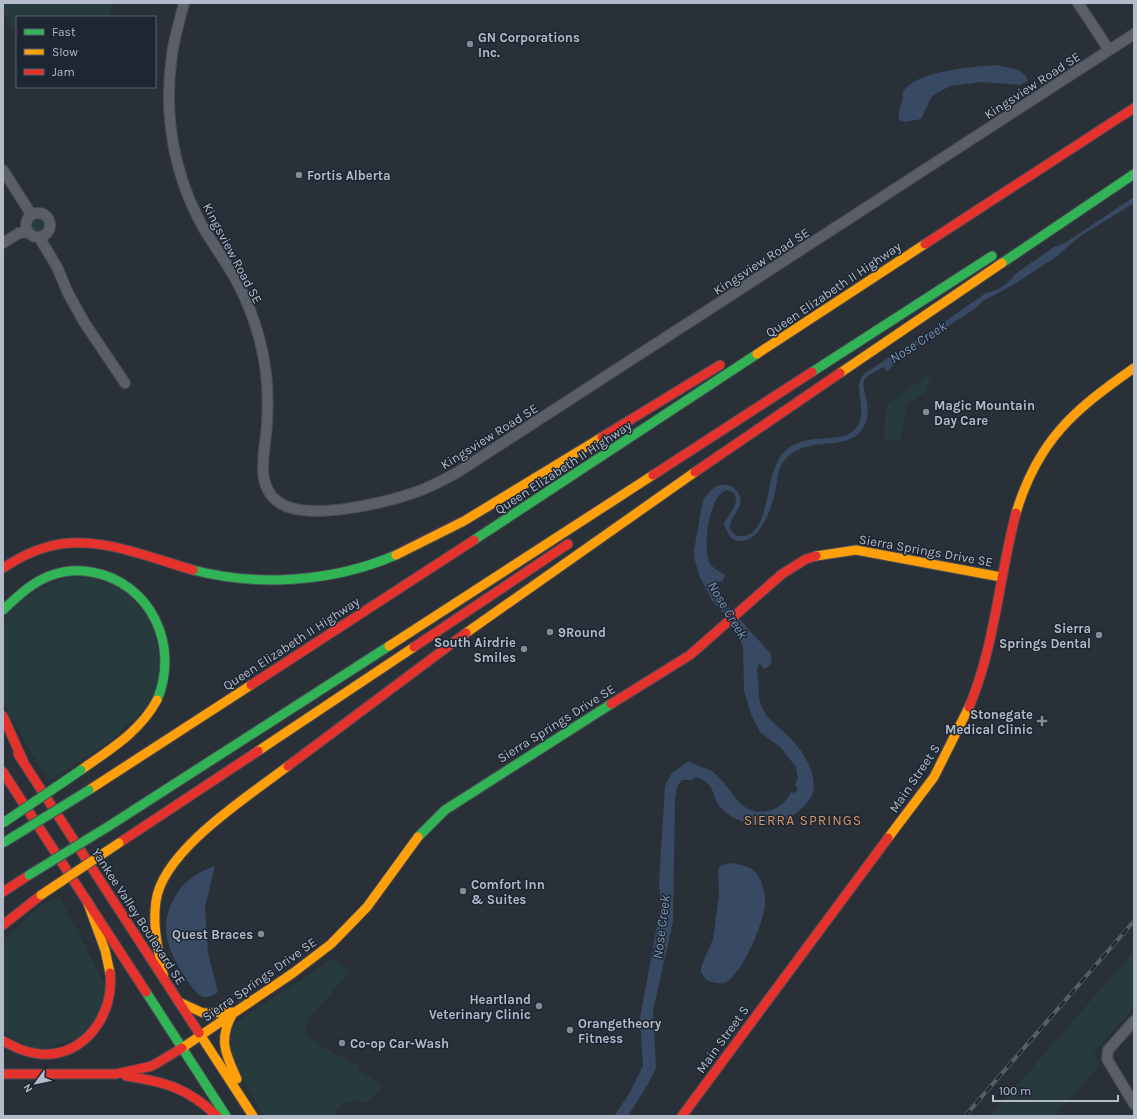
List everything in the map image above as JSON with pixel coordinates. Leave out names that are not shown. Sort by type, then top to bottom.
[{"type":"main road","name":"Queen Elizabeth II Highway","points":[[3,844],[89,790],[626,442],[890,266],[1134,108]]},
{"type":"main road","points":[[1108,180],[1134,163]]},
{"type":"main road","points":[[164,979],[154,934],[153,919],[155,905],[159,890],[169,867],[184,849],[201,833],[374,700],[556,569],[1134,174]]},
{"type":"main road","points":[[3,892],[109,826],[1003,249]]},
{"type":"main road","points":[[755,344],[890,266]]},
{"type":"main road","points":[[691,462],[892,321]]},
{"type":"main road","points":[[3,568],[26,554],[45,547],[78,542],[106,545],[199,572],[229,577],[272,580],[336,574],[400,554],[455,525],[728,361]]},
{"type":"main road","name":"Main Street S","points":[[682,1116],[934,777],[956,738],[974,696],[987,649],[1015,512],[1027,480],[1039,457],[1063,425],[1086,403],[1134,368]]},
{"type":"main road","points":[[3,925],[41,895],[574,540]]},
{"type":"main road","name":"Sierra Springs Drive SE","points":[[116,1074],[152,1066],[182,1048],[293,973],[331,944],[367,907],[423,830],[445,810],[690,654],[742,611],[770,584],[792,566],[821,554],[856,550],[885,554],[1001,577]]},
{"type":"main road","points":[[3,610],[17,594],[40,578],[62,571],[83,570],[110,576],[134,591],[145,602],[160,628],[164,642],[165,671],[158,699],[151,711],[130,734],[3,823]]},
{"type":"main road","points":[[3,716],[24,763]]},
{"type":"main road","name":"Yankee Valley Boulevard SE","points":[[3,730],[253,1116]]},
{"type":"main road","points":[[3,772],[226,1116]]},
{"type":"main road","points":[[3,1041],[26,1052],[48,1054],[60,1052],[84,1040],[98,1028],[108,1005],[110,993],[109,966],[87,901]]},
{"type":"main road","points":[[179,1002],[203,1013],[234,1012]]},
{"type":"main road","points":[[234,1012],[224,1027],[224,1046],[253,1116]]},
{"type":"main road","points":[[3,1074],[116,1074],[160,1081],[180,1087],[190,1092],[217,1116]]},
{"type":"street","name":"Kingsview Road SE","points":[[184,3],[173,48],[168,85],[170,129],[177,164],[190,200],[204,228],[235,278],[259,337],[265,366],[268,396],[264,458],[264,479],[266,487],[270,495],[283,506],[310,511],[355,507],[396,498],[427,488],[458,472],[1134,34]]},
{"type":"street","points":[[1078,3],[1109,50]]},
{"type":"street","points":[[3,170],[32,214]]},
{"type":"street","points":[[3,243],[19,233],[28,232],[35,237],[47,234],[51,226],[50,221],[45,214],[41,212],[32,214],[26,222],[28,232]]},
{"type":"street","points":[[39,237],[57,267],[68,293],[84,322],[124,382]]},
{"type":"street","points":[[1134,1021],[1108,1050],[1107,1060],[1134,1104]]},
{"type":"green space","points":[[3,3],[113,3],[110,16],[16,16],[15,32],[3,13]]},
{"type":"green space","points":[[38,218],[43,220],[45,225],[43,230],[38,232],[33,230],[31,225],[33,220]]},
{"type":"green space","points":[[927,376],[931,382],[925,386],[928,390],[907,404],[900,442],[884,439],[885,415],[888,403]]},
{"type":"green space","points":[[69,577],[90,578],[118,587],[135,599],[153,625],[161,670],[149,705],[105,745],[48,781],[3,703],[3,623],[14,606],[22,600],[41,589]]},
{"type":"green space","points":[[60,898],[106,987],[100,1016],[82,1038],[34,1050],[3,1033],[3,939],[44,903]]},
{"type":"green space","points":[[1134,951],[1134,1007],[1094,1053],[1100,1065],[1054,1116],[990,1116]]},
{"type":"green space","points":[[330,959],[341,963],[351,971],[309,1018],[306,1025],[306,1032],[312,1040],[359,1066],[357,1070],[383,1084],[379,1091],[366,1103],[356,1099],[341,1104],[333,1116],[263,1116],[231,1053],[230,1030],[245,1016],[303,979]]},
{"type":"water","points":[[996,65],[1023,73],[1028,81],[1021,85],[982,82],[950,86],[932,96],[921,119],[905,122],[899,120],[903,91],[912,83],[922,78],[947,71]]},
{"type":"water","name":"Nose Creek","points":[[1134,197],[1134,203],[1079,237],[1056,257],[1013,285],[983,301],[973,310],[898,358],[889,370],[886,371],[883,367],[867,377],[863,383],[867,415],[861,431],[844,441],[811,446],[801,449],[791,455],[782,464],[779,470],[771,506],[762,526],[756,534],[749,539],[740,541],[731,538],[724,525],[734,506],[736,496],[727,490],[720,494],[715,502],[708,524],[707,536],[708,557],[710,564],[725,575],[722,582],[720,581],[717,583],[726,604],[771,654],[772,661],[770,665],[764,669],[760,663],[757,671],[760,703],[766,715],[794,742],[806,759],[812,772],[814,786],[810,798],[798,811],[785,820],[766,825],[742,822],[732,817],[723,810],[708,784],[700,778],[696,777],[692,780],[682,780],[677,787],[675,800],[673,921],[653,1011],[656,1068],[628,1116],[614,1116],[629,1094],[643,1066],[640,1018],[661,904],[659,883],[665,786],[672,773],[689,761],[695,765],[708,769],[721,780],[740,803],[753,811],[761,812],[775,808],[787,799],[791,792],[794,793],[798,790],[795,785],[798,778],[796,767],[780,747],[760,732],[751,714],[744,691],[743,648],[736,627],[712,600],[700,577],[695,561],[694,551],[704,498],[716,486],[727,485],[734,488],[740,495],[741,500],[730,524],[730,529],[737,536],[750,534],[761,521],[776,464],[780,457],[789,448],[798,443],[809,440],[840,437],[849,434],[856,428],[860,421],[861,414],[859,385],[865,373],[940,325],[986,293],[997,290],[1018,272],[1054,247],[1065,243]]},
{"type":"water","points":[[733,863],[750,868],[757,874],[763,886],[765,896],[764,913],[756,936],[737,971],[731,979],[724,983],[717,983],[706,980],[701,972],[701,967],[713,939],[719,895],[718,869],[722,865]]},
{"type":"water","points":[[215,866],[205,907],[208,953],[218,992],[211,996],[204,997],[195,991],[178,966],[166,934],[166,923],[168,912],[180,889],[187,881],[196,875]]},
{"type":"railway","points":[[965,1116],[1134,921]]},
{"type":"traffic: fast","points":[[1002,263],[1134,174]]},
{"type":"traffic: fast","points":[[812,372],[992,256]]},
{"type":"traffic: fast","points":[[474,540],[757,354]]},
{"type":"traffic: fast","points":[[193,570],[244,579],[296,579],[347,571],[396,555]]},
{"type":"traffic: fast","points":[[3,610],[32,585],[38,581],[57,574],[72,571],[86,571],[112,578],[130,589],[144,603],[155,620],[162,638],[165,659],[163,679],[157,700]]},
{"type":"traffic: fast","points":[[109,826],[389,646]]},
{"type":"traffic: fast","points":[[418,837],[445,810],[611,704]]},
{"type":"traffic: fast","points":[[3,823],[81,770]]},
{"type":"traffic: fast","points":[[3,843],[89,790]]},
{"type":"traffic: fast","points":[[29,875],[109,826]]},
{"type":"traffic: fast","points":[[146,992],[226,1116]]},
{"type":"traffic: slow","points":[[757,354],[925,244]]},
{"type":"traffic: slow","points":[[840,373],[1002,263]]},
{"type":"traffic: slow","points":[[1016,513],[1035,465],[1047,446],[1076,413],[1093,398],[1134,368]]},
{"type":"traffic: slow","points":[[396,555],[464,521],[602,437]]},
{"type":"traffic: slow","points":[[466,633],[695,472]]},
{"type":"traffic: slow","points":[[389,646],[653,475]]},
{"type":"traffic: slow","points":[[816,556],[856,550],[1001,577]]},
{"type":"traffic: slow","points":[[258,751],[414,647]]},
{"type":"traffic: slow","points":[[89,790],[251,685]]},
{"type":"traffic: slow","points":[[81,770],[113,748],[133,731],[142,722],[157,700]]},
{"type":"traffic: slow","points":[[888,838],[934,777],[969,707]]},
{"type":"traffic: slow","points":[[164,979],[155,920],[156,901],[162,882],[174,863],[210,826],[231,808],[288,766]]},
{"type":"traffic: slow","points":[[182,1048],[293,973],[331,944],[367,907],[418,837]]},
{"type":"traffic: slow","points":[[41,895],[119,843]]},
{"type":"traffic: slow","points":[[87,901],[105,950],[110,973]]},
{"type":"traffic: slow","points":[[179,1002],[203,1013],[234,1012]]},
{"type":"traffic: slow","points":[[232,1015],[225,1032],[225,1047],[237,1079]]},
{"type":"traffic: slow","points":[[199,1033],[253,1116]]},
{"type":"traffic: jam","points":[[925,244],[1134,108]]},
{"type":"traffic: jam","points":[[602,437],[720,365]]},
{"type":"traffic: jam","points":[[653,475],[812,372]]},
{"type":"traffic: jam","points":[[695,472],[840,373]]},
{"type":"traffic: jam","points":[[969,707],[978,684],[991,636],[1016,513]]},
{"type":"traffic: jam","points":[[251,685],[474,540]]},
{"type":"traffic: jam","points":[[3,568],[24,556],[47,547],[65,543],[84,543],[121,548],[193,570]]},
{"type":"traffic: jam","points":[[414,647],[568,544]]},
{"type":"traffic: jam","points":[[611,704],[690,655],[782,574],[806,559],[816,556]]},
{"type":"traffic: jam","points":[[288,766],[466,633]]},
{"type":"traffic: jam","points":[[3,716],[24,763]]},
{"type":"traffic: jam","points":[[119,843],[258,751]]},
{"type":"traffic: jam","points":[[18,754],[199,1033]]},
{"type":"traffic: jam","points":[[3,772],[146,992]]},
{"type":"traffic: jam","points":[[682,1116],[888,838]]},
{"type":"traffic: jam","points":[[3,892],[29,875]]},
{"type":"traffic: jam","points":[[3,925],[41,895]]},
{"type":"traffic: jam","points":[[3,1041],[25,1051],[40,1054],[56,1053],[71,1049],[83,1041],[94,1030],[102,1017],[108,1003],[110,973]]},
{"type":"traffic: jam","points":[[3,1074],[116,1074],[152,1066],[182,1048]]},
{"type":"traffic: jam","points":[[126,1076],[153,1081],[175,1088],[196,1099],[217,1116]]},
{"type":"place","name":"GN Corporations Inc.","points":[[470,44]]},
{"type":"place","name":"Fortis Alberta","points":[[299,175]]},
{"type":"place","name":"Magic Mountain Day Care","points":[[926,412]]},
{"type":"place","name":"9Round","points":[[550,632]]},
{"type":"place","name":"Sierra Springs Dental","points":[[1099,635]]},
{"type":"place","name":"South Airdrie Smiles","points":[[524,649]]},
{"type":"place","name":"Stonegate Medical Clinic","points":[[1042,721]]},
{"type":"place","name":"Comfort Inn & Suites","points":[[463,891]]},
{"type":"place","name":"Quest Braces","points":[[261,934]]},
{"type":"place","name":"Heartland Veterinary Clinic","points":[[539,1006]]},
{"type":"place","name":"Orangetheory Fitness","points":[[570,1030]]},
{"type":"place","name":"Co-op Car-Wash","points":[[342,1043]]},
{"type":"district","name":"SIERRA SPRINGS","points":[[803,820]]}]
